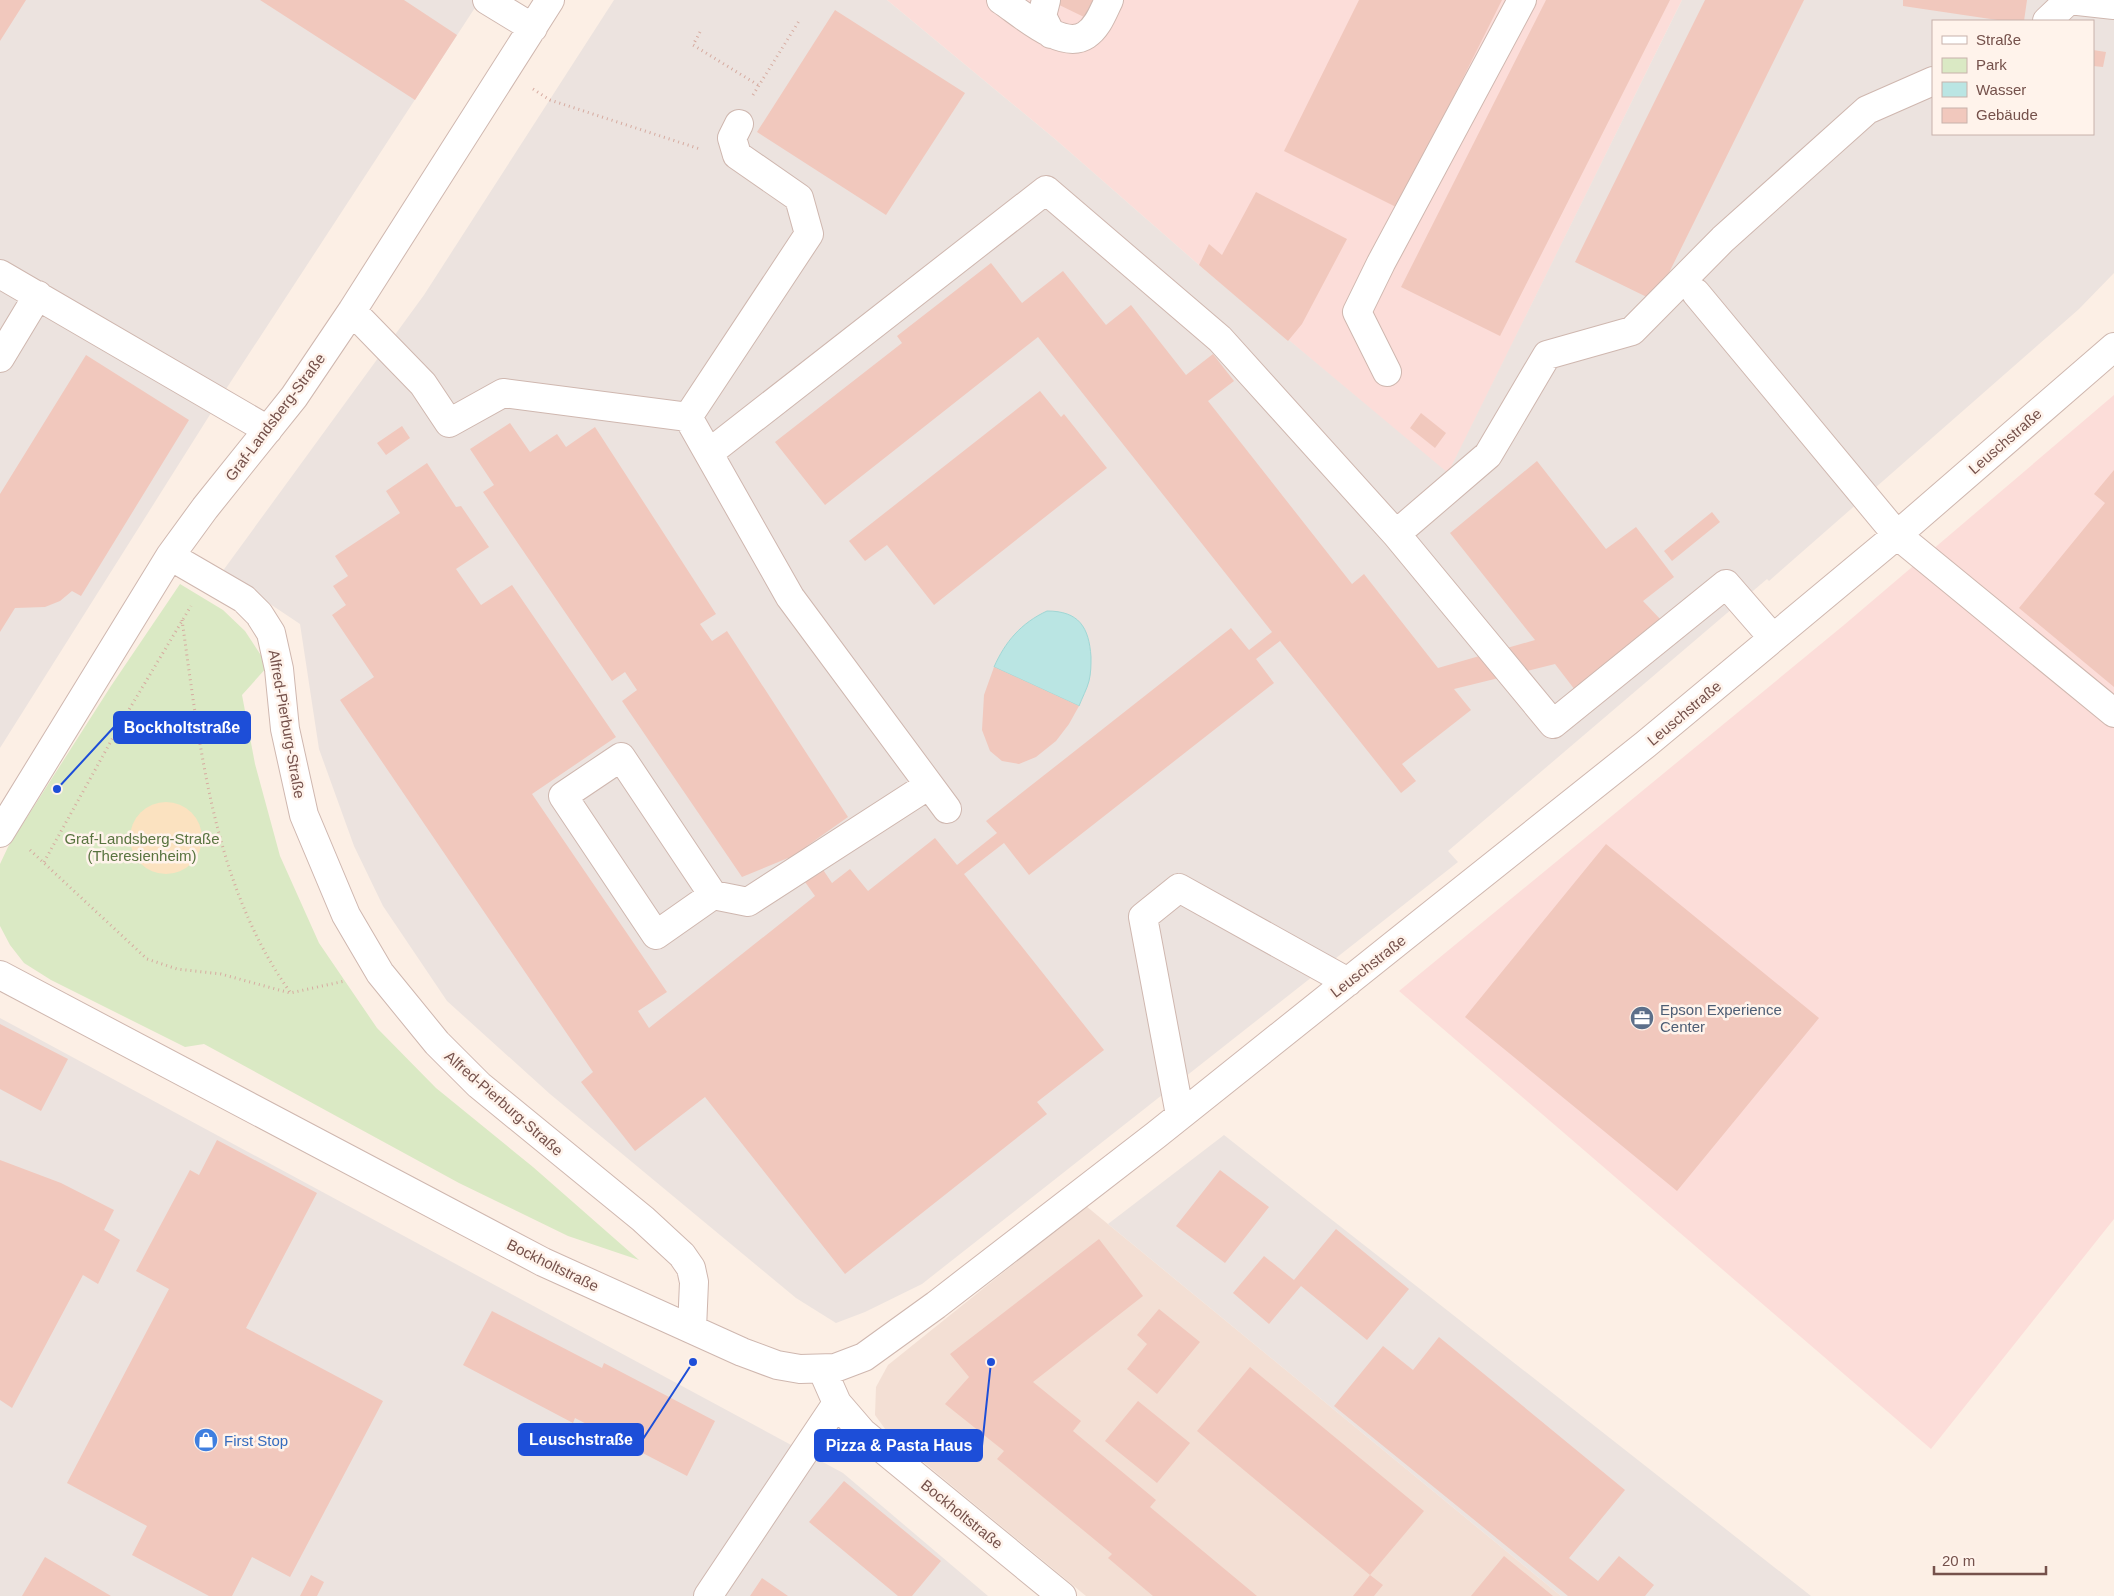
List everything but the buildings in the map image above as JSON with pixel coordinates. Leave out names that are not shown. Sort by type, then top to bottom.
[{"type":"street","points":[[487,0],[533,28]]},
{"type":"street","name":"Graf-Landsberg-Straße","points":[[2,830],[170,556],[205,508],[294,397],[352,311],[550,0]]},
{"type":"street","points":[[1001,0],[1051,34],[1070,40],[1086,35],[1098,22],[1109,0]]},
{"type":"street","points":[[1046,0],[1042,16],[1051,34]]},
{"type":"street","points":[[1387,372],[1357,312],[1381,262],[1522,0]]},
{"type":"street","points":[[2048,20],[2069,0],[2114,5]]},
{"type":"street","points":[[1396,534],[1488,455],[1547,355],[1632,331],[1723,239],[1867,110],[1932,81]]},
{"type":"street","points":[[688,416],[809,234],[799,198],[737,155],[732,138],[739,124]]},
{"type":"street","points":[[709,453],[1046,190],[1220,339],[1396,534],[1552,724],[1726,584],[1773,638]]},
{"type":"street","points":[[0,274],[268,430]]},
{"type":"street","points":[[1696,293],[1897,535],[2114,713]]},
{"type":"street","points":[[0,358],[38,295]]},
{"type":"street","points":[[352,311],[423,384],[449,423],[503,393],[688,416]]},
{"type":"street","name":"Leuschstraße","points":[[822,1369],[849,1363],[864,1357],[880,1347],[1180,1115],[1646,744],[1897,535],[2114,347]]},
{"type":"street","points":[[688,416],[790,597],[947,809]]},
{"type":"street","name":"Alfred-Pierburg-Straße","points":[[170,556],[244,599],[259,614],[270,633],[279,669],[285,729],[304,815],[346,915],[380,973],[430,1036],[479,1085],[643,1219],[682,1255],[691,1268],[694,1282],[692,1329]]},
{"type":"street","points":[[713,895],[656,934],[563,796],[621,757],[713,895],[748,902],[929,785]]},
{"type":"street","points":[[1180,1115],[1142,917],[1179,888],[1348,982]]},
{"type":"street","name":"Bockholtstraße","points":[[0,975],[542,1262],[742,1352],[777,1365],[800,1370],[822,1369],[837,1403],[862,1432],[1062,1596]]},
{"type":"street","points":[[708,1596],[837,1403]]},
{"type":"path","points":[[739,124],[758,85],[799,21]]},
{"type":"path","points":[[700,32],[693,44],[758,85]]},
{"type":"path","points":[[550,100],[725,157],[737,155]]},
{"type":"path","points":[[44,862],[120,723],[208,577]]},
{"type":"path","points":[[182,620],[202,764],[217,826],[251,928],[270,965],[290,993]]},
{"type":"path","points":[[2,830],[44,862],[147,959],[177,969],[221,974],[290,993],[380,973]]},
{"type":"shaded area","points":[[0,0],[480,0],[228,386],[0,748]]},
{"type":"shaded area","points":[[614,0],[887,0],[1055,139],[1199,265],[1448,473],[1682,0],[2114,0],[2114,273],[2079,309],[1769,581],[1767,579],[1448,851],[1458,862],[922,1284],[865,1312],[836,1323],[796,1298],[550,1094],[447,1001],[383,906],[354,846],[319,749],[300,624],[222,572],[424,295]]},
{"type":"shaded area","points":[[887,0],[1682,0],[1448,474],[1199,265],[1055,139]]},
{"type":"shaded area","points":[[2114,395],[2114,1219],[1931,1449],[1399,991],[1844,625]]},
{"type":"shaded area","points":[[0,1018],[843,1473],[988,1596],[0,1596]]},
{"type":"shaded area","points":[[1224,1135],[1811,1596],[1561,1596],[1108,1224]]},
{"type":"shaded area","points":[[1086,1206],[1561,1596],[1086,1596],[888,1433],[875,1415],[876,1387],[888,1365]]},
{"type":"green space","name":"Graf-Landsberg-Straße (Theresienheim)","points":[[180,584],[223,610],[245,631],[268,666],[242,695],[255,764],[280,856],[319,943],[377,1028],[436,1088],[533,1167],[639,1260],[568,1236],[459,1183],[204,1044],[185,1047],[51,980],[24,963],[10,945],[0,926],[0,864],[8,847],[111,686]]},
{"type":"sand","points":[[166,802],[186,808],[196,818],[202,838],[196,858],[186,868],[166,874],[146,868],[136,858],[130,838],[136,818],[146,808]]},
{"type":"water","points":[[1047,611],[1067,614],[1074,618],[1085,629],[1088,637],[1091,657],[1090,675],[1079,706],[994,667],[1003,649],[1015,634],[1029,621]]},
{"type":"place","name":"Bockholtstraße","points":[[57,789]]},
{"type":"place","name":"Epson Experience Center","points":[[1642,1018]]},
{"type":"place","name":"Leuschstraße","points":[[693,1362]]},
{"type":"place","name":"Pizza & Pasta Haus","points":[[991,1362]]},
{"type":"place","name":"First Stop","points":[[206,1440]]}]
